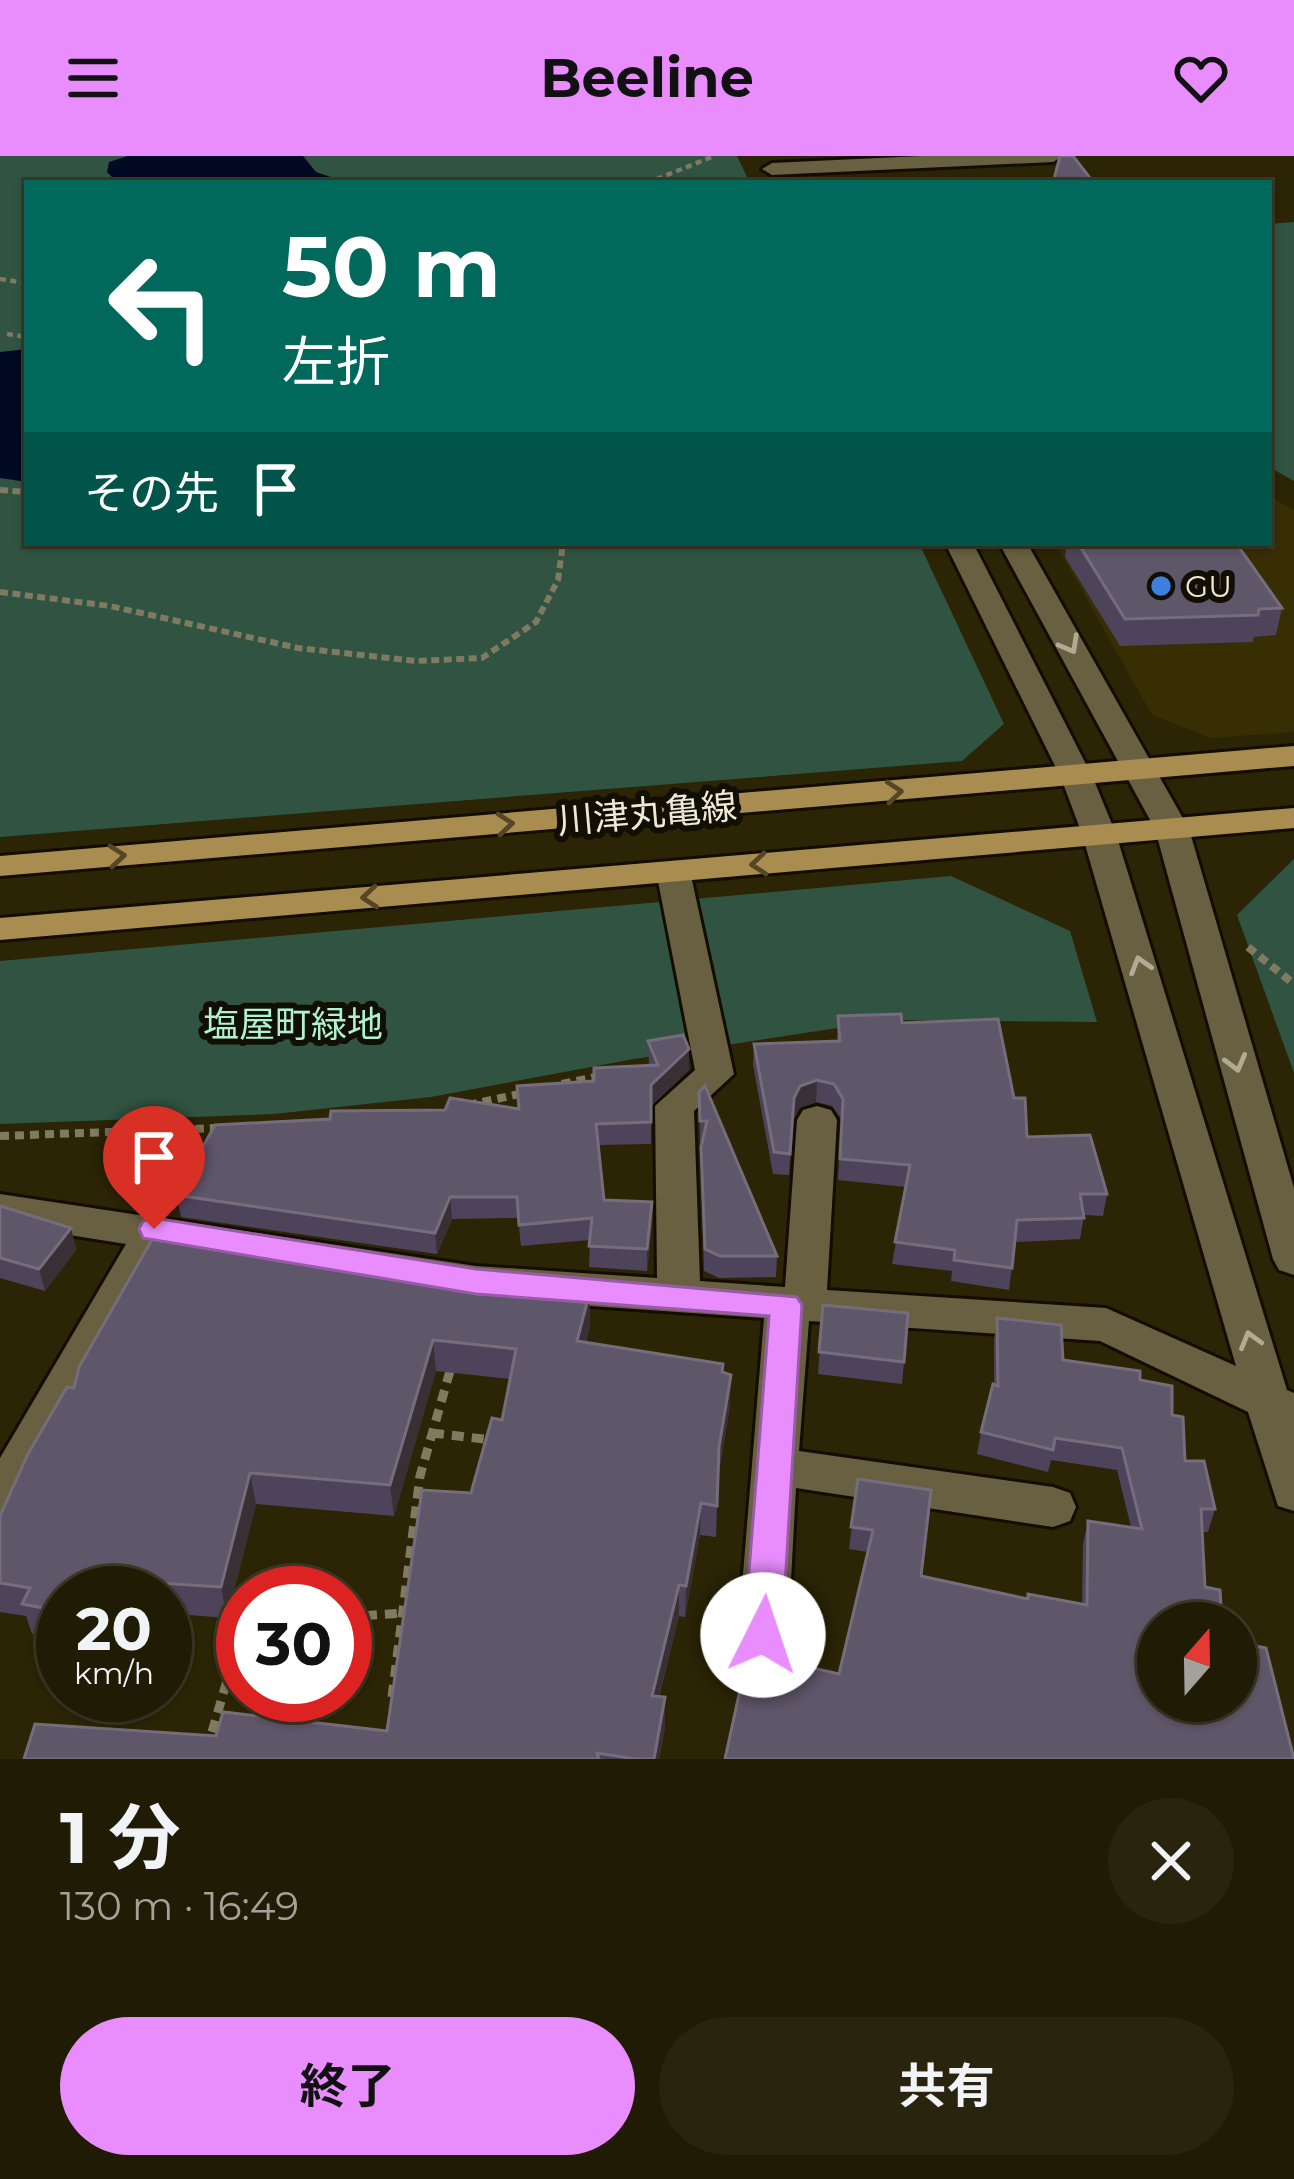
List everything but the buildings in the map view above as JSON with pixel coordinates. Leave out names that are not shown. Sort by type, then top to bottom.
[{"type":"main road","name":"川津丸亀線","points":[[0,866],[1294,756]]},
{"type":"main road","name":"川津丸亀線","points":[[0,928],[1294,818]]},
{"type":"street","points":[[772,169],[1053,156]]},
{"type":"street","points":[[961,546],[1077,778],[1099,834],[1280,1406],[1294,1492]]},
{"type":"street","points":[[1015,546],[1172,829],[1294,1259]]},
{"type":"street","points":[[673,871],[715,1074],[674,1106],[679,1297]]},
{"type":"street","points":[[763,1635],[775,1466],[817,1120]]},
{"type":"street","points":[[0,1209],[476,1282],[1106,1325],[1280,1406]]},
{"type":"street","points":[[0,1500],[154,1229]]},
{"type":"street","points":[[775,1466],[1053,1507]]},
{"type":"path","points":[[654,180],[714,156]]},
{"type":"path","points":[[7,334],[24,337]]},
{"type":"path","points":[[0,592],[110,606],[298,648],[416,661],[482,658],[536,622],[557,580],[562,546]]},
{"type":"path","points":[[550,1087],[614,1073]]},
{"type":"path","points":[[464,1106],[528,1091]]},
{"type":"path","points":[[0,1136],[244,1127]]},
{"type":"path","points":[[389,1717],[420,1476],[476,1282]]},
{"type":"path","points":[[432,1433],[500,1441]]},
{"type":"path","points":[[372,1615],[403,1612]]},
{"type":"path","points":[[212,1732],[216,1718]]},
{"type":"shaded area","points":[[1272,498],[1294,510],[1294,732],[1211,738],[1152,715],[1057,546],[1272,546]]},
{"type":"green space","points":[[0,156],[737,156],[749,180],[24,180],[24,546],[920,546],[1004,724],[962,761],[0,837]]},
{"type":"green space","points":[[1294,222],[1294,481],[1272,469],[1272,224]]},
{"type":"green space","points":[[1294,859],[1294,1073],[1237,915]]},
{"type":"green space","name":"塩屋町緑地","points":[[951,876],[1070,931],[1097,1022],[890,1020],[634,1059],[431,1097],[274,1114],[0,1124],[0,961]]},
{"type":"water","points":[[128,156],[303,156],[316,172],[339,180],[115,180],[107,172],[109,162]]},
{"type":"water","points":[[24,349],[24,482],[0,478],[0,352]]},
{"type":"place","name":"GU","points":[[1161,586]]},
{"type":"route","points":[[154,1229],[476,1282],[786,1305],[763,1635]]}]
